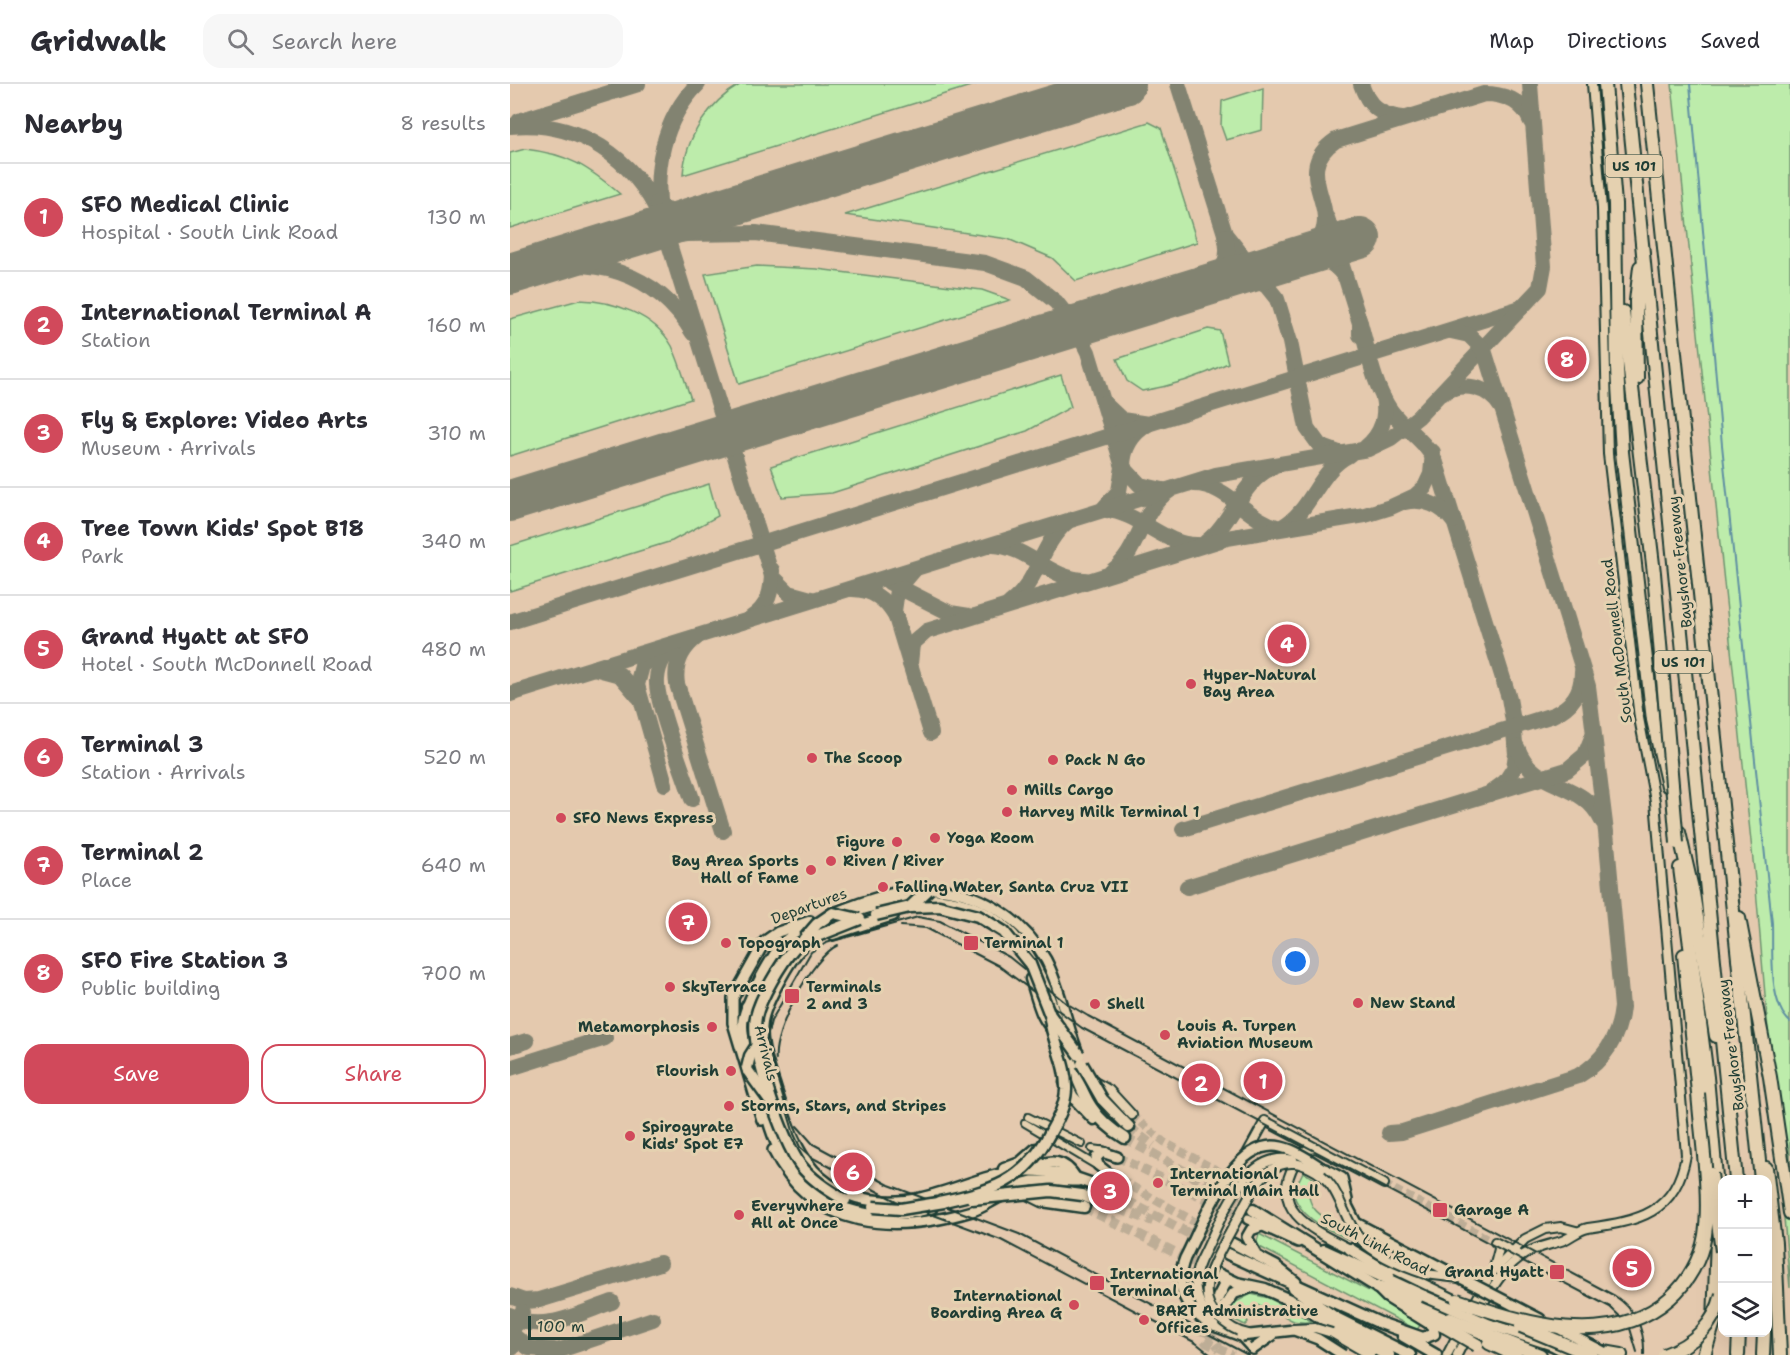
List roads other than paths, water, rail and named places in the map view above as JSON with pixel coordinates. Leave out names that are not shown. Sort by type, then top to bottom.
[{"type":"highway","points":[[1605,84],[1613,176],[1620,438],[1653,720],[1693,893],[1710,1012],[1725,1075]]},
{"type":"highway","name":"Bayshore Freeway","points":[[1626,84],[1736,1175]]},
{"type":"highway","name":"Bayshore Freeway","points":[[1647,84],[1725,857],[1761,1175]]},
{"type":"highway","points":[[1615,245],[1654,573],[1677,843],[1686,997],[1719,1229]]},
{"type":"highway","points":[[1637,433],[1636,301],[1643,249]]},
{"type":"highway","points":[[1677,843],[1707,1077],[1717,1185],[1713,1329],[1704,1355]]},
{"type":"highway","points":[[1725,857],[1768,1066],[1790,1213]]},
{"type":"highway","points":[[1457,1300],[1516,1319],[1580,1328],[1626,1323],[1667,1301],[1691,1271],[1705,1234],[1706,1209],[1698,1093]]},
{"type":"highway","points":[[1753,1104],[1773,1216],[1780,1355]]},
{"type":"highway","points":[[1377,1287],[1515,1355]]},
{"type":"highway","points":[[1457,1300],[1591,1355]]},
{"type":"highway","points":[[1664,1355],[1681,1348],[1701,1334],[1714,1316],[1718,1305]]},
{"type":"highway","points":[[1304,1307],[1355,1332],[1388,1355]]},
{"type":"highway","points":[[1407,1309],[1448,1323]]},
{"type":"highway","points":[[1694,1355],[1704,1340],[1714,1310]]},
{"type":"highway","points":[[1738,1355],[1739,1337]]},
{"type":"highway","points":[[1763,1355],[1764,1337]]},
{"type":"highway","points":[[1481,1339],[1496,1355]]},
{"type":"highway","points":[[1481,1339],[1540,1355]]},
{"type":"highway","points":[[1607,1353],[1621,1355]]},
{"type":"main road","points":[[910,907],[929,889]]},
{"type":"main road","name":"Departures","points":[[1004,1195],[971,1211],[911,1223],[876,1225],[836,1213],[806,1194],[780,1162],[767,1134],[731,1008],[756,955],[771,935],[900,892],[929,889],[957,893],[980,900],[1011,918],[1027,933],[1047,963],[1079,1055],[1092,1085],[1127,1125]]},
{"type":"main road","name":"Arrivals","points":[[1100,1187],[1079,1180],[1044,1180],[1012,1186],[911,1214],[885,1216],[853,1212],[835,1204],[813,1189],[793,1169],[772,1133],[750,1071],[743,1029],[747,1006],[777,952],[796,933],[893,902],[941,898],[963,902],[983,911],[1006,926],[1023,944],[1037,966],[1050,994],[1073,1071],[1092,1108],[1108,1126],[1127,1125]]},
{"type":"main road","points":[[837,927],[849,928],[855,936],[856,926],[881,916],[893,902]]},
{"type":"main road","name":"Departures","points":[[1012,1186],[1042,1201],[1085,1200],[1051,1191],[1004,1195],[939,1202],[886,1209],[864,1206],[827,1190],[806,1172],[794,1155],[774,1106],[755,1025],[760,1006],[786,956],[802,942],[860,919],[881,916],[910,907],[954,908],[978,916],[1004,932],[1030,964],[1046,1016],[1079,1055]]},
{"type":"main road","name":"Arrivals","points":[[1066,1048],[1046,1016],[1031,979],[1014,948],[981,922],[953,912],[934,910],[915,910],[881,916],[813,941],[801,948],[765,1011],[761,1044],[792,1140],[807,1163],[830,1183],[847,1192],[878,1201],[901,1201],[1005,1173],[1033,1170],[1041,1164],[1054,1161],[1066,1166],[1079,1180]]},
{"type":"main road","points":[[802,942],[817,924],[832,913],[860,919]]},
{"type":"main road","points":[[1031,979],[1037,966]]},
{"type":"main road","points":[[747,1006],[761,1044],[750,1056],[750,1071],[774,1106]]},
{"type":"main road","points":[[1046,1016],[1061,1075],[1062,1096],[1057,1110]]},
{"type":"main road","points":[[939,1202],[959,1198],[1010,1180],[1022,1172],[1040,1151],[1062,1110],[1066,1090],[1064,1070],[1046,1016]]},
{"type":"main road","points":[[1061,1075],[1077,1102],[1092,1118],[1108,1126]]},
{"type":"main road","points":[[1343,1355],[1308,1334],[1294,1330],[1279,1331],[1253,1348],[1241,1336],[1211,1324],[1189,1307],[1183,1294],[1180,1274],[1185,1258],[1235,1165],[1251,1152],[1275,1146],[1285,1148],[1340,1176],[1355,1215],[1384,1237]]},
{"type":"main road","points":[[963,1186],[971,1180],[1020,1163],[1037,1148]]},
{"type":"main road","points":[[1106,1172],[1096,1158],[1102,1152],[1113,1155]]},
{"type":"main road","points":[[1322,1168],[1341,1192],[1353,1220],[1360,1227],[1384,1237],[1607,1353]]},
{"type":"main road","points":[[885,1216],[901,1201]]},
{"type":"main road","points":[[1251,1214],[1262,1226],[1319,1251]]},
{"type":"main road","points":[[1251,1214],[1309,1245],[1377,1287],[1387,1297],[1432,1325],[1435,1331],[1433,1336],[1423,1338],[1380,1323]]},
{"type":"main road","points":[[1262,1226],[1251,1230],[1247,1241],[1264,1260]]},
{"type":"main road","points":[[1232,1243],[1264,1260],[1301,1286]]},
{"type":"main road","points":[[1309,1245],[1397,1278]]},
{"type":"main road","points":[[1350,1249],[1424,1296],[1479,1321],[1553,1345],[1572,1355]]},
{"type":"main road","points":[[1228,1254],[1380,1323],[1436,1355]]},
{"type":"main road","points":[[1257,1287],[1239,1289],[1218,1308],[1224,1279],[1216,1273],[1237,1283],[1257,1287],[1336,1318]]},
{"type":"main road","points":[[1279,1276],[1355,1332],[1410,1355]]},
{"type":"main road","points":[[1540,1319],[1581,1355]]},
{"type":"street","name":"South McDonnell Road","points":[[1494,1271],[1525,1239],[1545,1229],[1561,1227],[1576,1231],[1623,1224],[1641,1217],[1658,1206],[1678,1181],[1684,1165],[1687,1144],[1655,801],[1637,706],[1608,454],[1602,209],[1592,84]]},
{"type":"street","points":[[1073,1071],[1109,1090],[1127,1125]]},
{"type":"street","points":[[1082,1144],[1027,1120],[1106,1172]]},
{"type":"street","points":[[1233,1179],[1265,1121],[1384,1184]]},
{"type":"street","points":[[1301,1140],[1301,1153],[1310,1148],[1317,1148]]},
{"type":"street","points":[[1092,1149],[1102,1149],[1113,1155]]},
{"type":"street","name":"South Link Road","points":[[1301,1153],[1285,1187],[1290,1208],[1303,1220],[1350,1249]]},
{"type":"street","points":[[1211,1324],[1196,1295],[1197,1269],[1241,1183],[1251,1169],[1274,1158],[1294,1160],[1315,1171],[1341,1192]]},
{"type":"street","points":[[1370,1355],[1323,1329],[1304,1327],[1253,1335],[1232,1328],[1214,1314],[1206,1290],[1209,1275],[1255,1185],[1268,1172],[1295,1162],[1315,1170],[1336,1190],[1356,1232],[1371,1249],[1432,1277],[1463,1279]]},
{"type":"street","name":"South McDonnell Road","points":[[1522,1255],[1563,1240],[1576,1231]]},
{"type":"street","points":[[1447,1355],[1494,1271],[1498,1255],[1496,1243],[1522,1255],[1493,1287],[1457,1355]]},
{"type":"street","name":"South Link Road","points":[[1397,1278],[1457,1300]]},
{"type":"waterway","points":[[1690,84],[1722,445],[1772,923],[1773,976],[1778,1002],[1790,1022]]},
{"type":"tunnel","points":[[1132,1115],[1164,1142],[1232,1178]]},
{"type":"tunnel","points":[[1129,1127],[1153,1146]]},
{"type":"tunnel","points":[[1125,1138],[1253,1210]]},
{"type":"tunnel","points":[[1117,1157],[1246,1218]]},
{"type":"tunnel","points":[[1108,1173],[1232,1243]]},
{"type":"tunnel","points":[[1384,1184],[1495,1242]]},
{"type":"tunnel","points":[[1100,1187],[1228,1254]]},
{"type":"tunnel","points":[[1091,1199],[1153,1221]]},
{"type":"tunnel","points":[[1084,1207],[1216,1273]]},
{"type":"tunnel","points":[[1210,1312],[1202,1336],[1207,1343],[1219,1348]]},
{"type":"tunnel","points":[[1218,1317],[1210,1335],[1219,1347]]},
{"type":"tunnel","points":[[1219,1348],[1233,1355]]},
{"type":"railway","points":[[1211,1355],[1196,1343],[1001,1240],[896,1201],[811,1157],[800,1147],[766,1041],[771,1021],[811,952],[826,943],[918,917],[940,921],[1009,957],[1066,1003],[1088,1016],[1615,1296],[1629,1308],[1638,1321],[1643,1337],[1644,1355]]},
{"type":"railway","points":[[901,926],[926,928],[999,966],[1082,1028],[1610,1307],[1629,1325],[1637,1352]]},
{"type":"railway","points":[[776,1060],[780,1032],[796,996],[817,964],[838,945]]},
{"type":"railway","points":[[797,1126],[813,1144],[889,1185],[1019,1234],[1248,1355]]},
{"type":"place","name":"SFO Fire Station 3","points":[[1567,359]]},
{"type":"place","name":"Tree Town Kids' Spot B18","points":[[1287,644]]},
{"type":"place","name":"Hyper-Natural Bay Area","points":[[1191,684]]},
{"type":"place","name":"The Scoop","points":[[812,758]]},
{"type":"place","name":"Pack N Go","points":[[1053,760]]},
{"type":"place","name":"Mills Cargo","points":[[1012,790]]},
{"type":"place","name":"Harvey Milk Terminal 1","points":[[1007,812]]},
{"type":"place","name":"SFO News Express","points":[[561,818]]},
{"type":"place","name":"Yoga Room","points":[[935,838]]},
{"type":"place","name":"Figure","points":[[897,842]]},
{"type":"place","name":"Riven / River","points":[[831,861]]},
{"type":"place","name":"Bay Area Sports Hall of Fame","points":[[811,870]]},
{"type":"place","name":"Falling Water, Santa Cruz VII","points":[[883,887]]},
{"type":"place","name":"Terminal 2","points":[[688,922]]},
{"type":"place","name":"Topograph","points":[[726,943]]},
{"type":"place","name":"Terminal 1","points":[[971,943]]},
{"type":"place","name":"SkyTerrace","points":[[670,987]]},
{"type":"place","name":"Terminals 2 and 3","points":[[792,996]]},
{"type":"place","name":"New Stand","points":[[1358,1003]]},
{"type":"place","name":"Shell","points":[[1095,1004]]},
{"type":"place","name":"Metamorphosis","points":[[712,1027]]},
{"type":"place","name":"Louis A. Turpen Aviation Museum","points":[[1165,1035]]},
{"type":"place","name":"Flourish","points":[[731,1071]]},
{"type":"place","name":"SFO Medical Clinic","points":[[1263,1081]]},
{"type":"place","name":"International Terminal A","points":[[1201,1083]]},
{"type":"place","name":"Storms, Stars, and Stripes","points":[[729,1106]]},
{"type":"place","name":"Spirogyrate Kids' Spot E7","points":[[630,1136]]},
{"type":"place","name":"Terminal 3","points":[[853,1172]]},
{"type":"place","name":"International Terminal Main Hall","points":[[1158,1183]]},
{"type":"place","name":"Fly & Explore: Video Arts","points":[[1110,1191]]},
{"type":"place","name":"Garage A","points":[[1440,1210]]},
{"type":"place","name":"Everywhere All at Once","points":[[739,1215]]},
{"type":"place","name":"Grand Hyatt at SFO","points":[[1632,1268]]},
{"type":"place","name":"Grand Hyatt","points":[[1557,1272]]},
{"type":"place","name":"International Terminal G","points":[[1097,1283]]},
{"type":"place","name":"International Boarding Area G","points":[[1074,1305]]},
{"type":"place","name":"BART Administrative Offices","points":[[1144,1320]]}]
